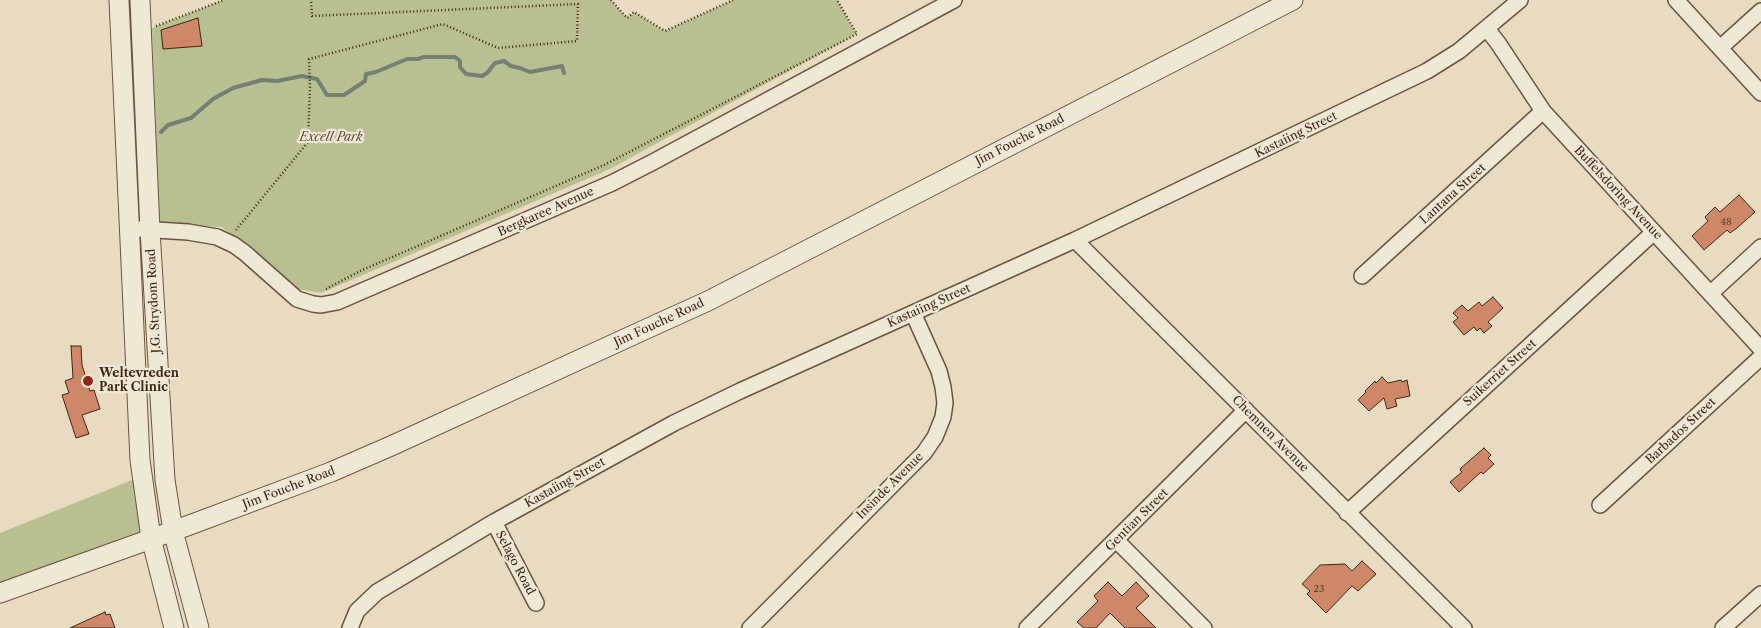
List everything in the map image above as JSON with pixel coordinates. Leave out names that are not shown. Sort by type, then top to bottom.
[{"type":"street","name":"J.G. Strydom Road","points":[[119,0],[138,430],[151,538],[174,628]]},
{"type":"street","name":"J.G. Strydom Road","points":[[140,0],[150,230],[165,480],[173,531],[199,628]]},
{"type":"street","name":"Bergkaree Avenue","points":[[128,229],[188,232],[217,237],[234,244],[297,299],[321,305],[336,302],[637,171],[954,0]]},
{"type":"street","name":"Jim Fouche Road","points":[[0,593],[270,496],[391,446],[699,305],[1293,0]]},
{"type":"street","name":"Kastaiing Street","points":[[350,628],[357,611],[376,592],[494,522],[691,415],[1075,240],[1428,71],[1459,51],[1520,0]]},
{"type":"street","points":[[1676,0],[1761,93]]},
{"type":"street","points":[[1720,48],[1761,11]]},
{"type":"street","name":"Buffelsdoring Avenue","points":[[1487,29],[1543,111],[1761,349]]},
{"type":"street","name":"Lantana Street","points":[[1362,276],[1543,111]]},
{"type":"street","name":"Suikerriet Street","points":[[1347,513],[1654,232]]},
{"type":"street","name":"Chemnen Avenue","points":[[1075,240],[1464,628]]},
{"type":"street","points":[[1711,293],[1761,247]]},
{"type":"street","name":"Insinde Avenue","points":[[750,628],[917,460],[935,437],[943,417],[945,403],[943,387],[939,371],[914,312]]},
{"type":"street","name":"Barbados Street","points":[[1600,505],[1761,357]]},
{"type":"street","name":"Gentian Street","points":[[1027,628],[1246,410]]},
{"type":"street","name":"Selago Road","points":[[494,522],[536,603]]},
{"type":"street","points":[[1116,540],[1204,628]]},
{"type":"street","points":[[1723,628],[1761,594]]},
{"type":"path","points":[[152,28],[224,0]]},
{"type":"path","points":[[232,234],[308,142],[309,59],[443,24],[498,48],[577,41],[578,4],[312,16],[311,0]]},
{"type":"path","points":[[611,0],[628,18],[634,12],[665,31],[732,0]]},
{"type":"path","points":[[321,292],[360,271],[604,165],[857,34],[837,0]]},
{"type":"green space","name":"Excell Park","points":[[224,0],[611,0],[627,18],[634,12],[665,31],[733,0],[837,0],[857,34],[610,169],[321,293],[297,289],[222,227],[159,224],[152,28]]},
{"type":"green space","points":[[142,476],[150,538],[0,595],[0,533]]},
{"type":"building","points":[[198,18],[202,46],[163,49],[161,30]]},
{"type":"building","points":[[1739,195],[1755,212],[1730,233],[1727,230],[1704,250],[1692,236],[1708,221],[1705,217],[1715,207],[1720,212]]},
{"type":"building","points":[[1493,297],[1503,308],[1488,322],[1492,326],[1484,333],[1480,328],[1477,331],[1474,327],[1464,335],[1453,322],[1458,318],[1453,313],[1462,305],[1468,311],[1479,302],[1482,306]]},
{"type":"building","points":[[71,346],[81,346],[82,365],[90,391],[94,390],[100,409],[82,415],[89,434],[76,438],[62,395],[69,393],[65,381],[73,378]]},
{"type":"building","points":[[1382,377],[1388,383],[1407,380],[1410,396],[1395,399],[1397,406],[1387,409],[1384,398],[1369,411],[1358,400],[1375,381],[1376,383]]},
{"type":"building","points":[[1484,448],[1491,455],[1488,458],[1494,464],[1483,474],[1481,472],[1459,492],[1450,482],[1462,472],[1461,468]]},
{"type":"building","points":[[1362,561],[1376,574],[1358,591],[1352,586],[1326,613],[1307,594],[1310,591],[1302,584],[1320,565],[1345,564],[1352,571]]},
{"type":"building","points":[[1108,582],[1122,596],[1136,582],[1149,596],[1136,608],[1156,628],[1125,628],[1110,613],[1096,628],[1084,628],[1077,622],[1098,601],[1094,596]]},
{"type":"building","points":[[105,612],[106,615],[110,614],[115,628],[70,628]]},
{"type":"waterway","points":[[161,132],[168,125],[191,118],[213,99],[233,88],[262,80],[277,81],[302,76],[317,79],[327,95],[344,95],[365,81],[366,74],[376,72],[407,59],[424,57],[455,57],[460,61],[460,67],[466,74],[482,76],[495,63],[504,61],[511,66],[530,72],[562,66],[564,73]]},
{"type":"place","name":"Weltevreden Park Clinic","points":[[88,381]]}]
